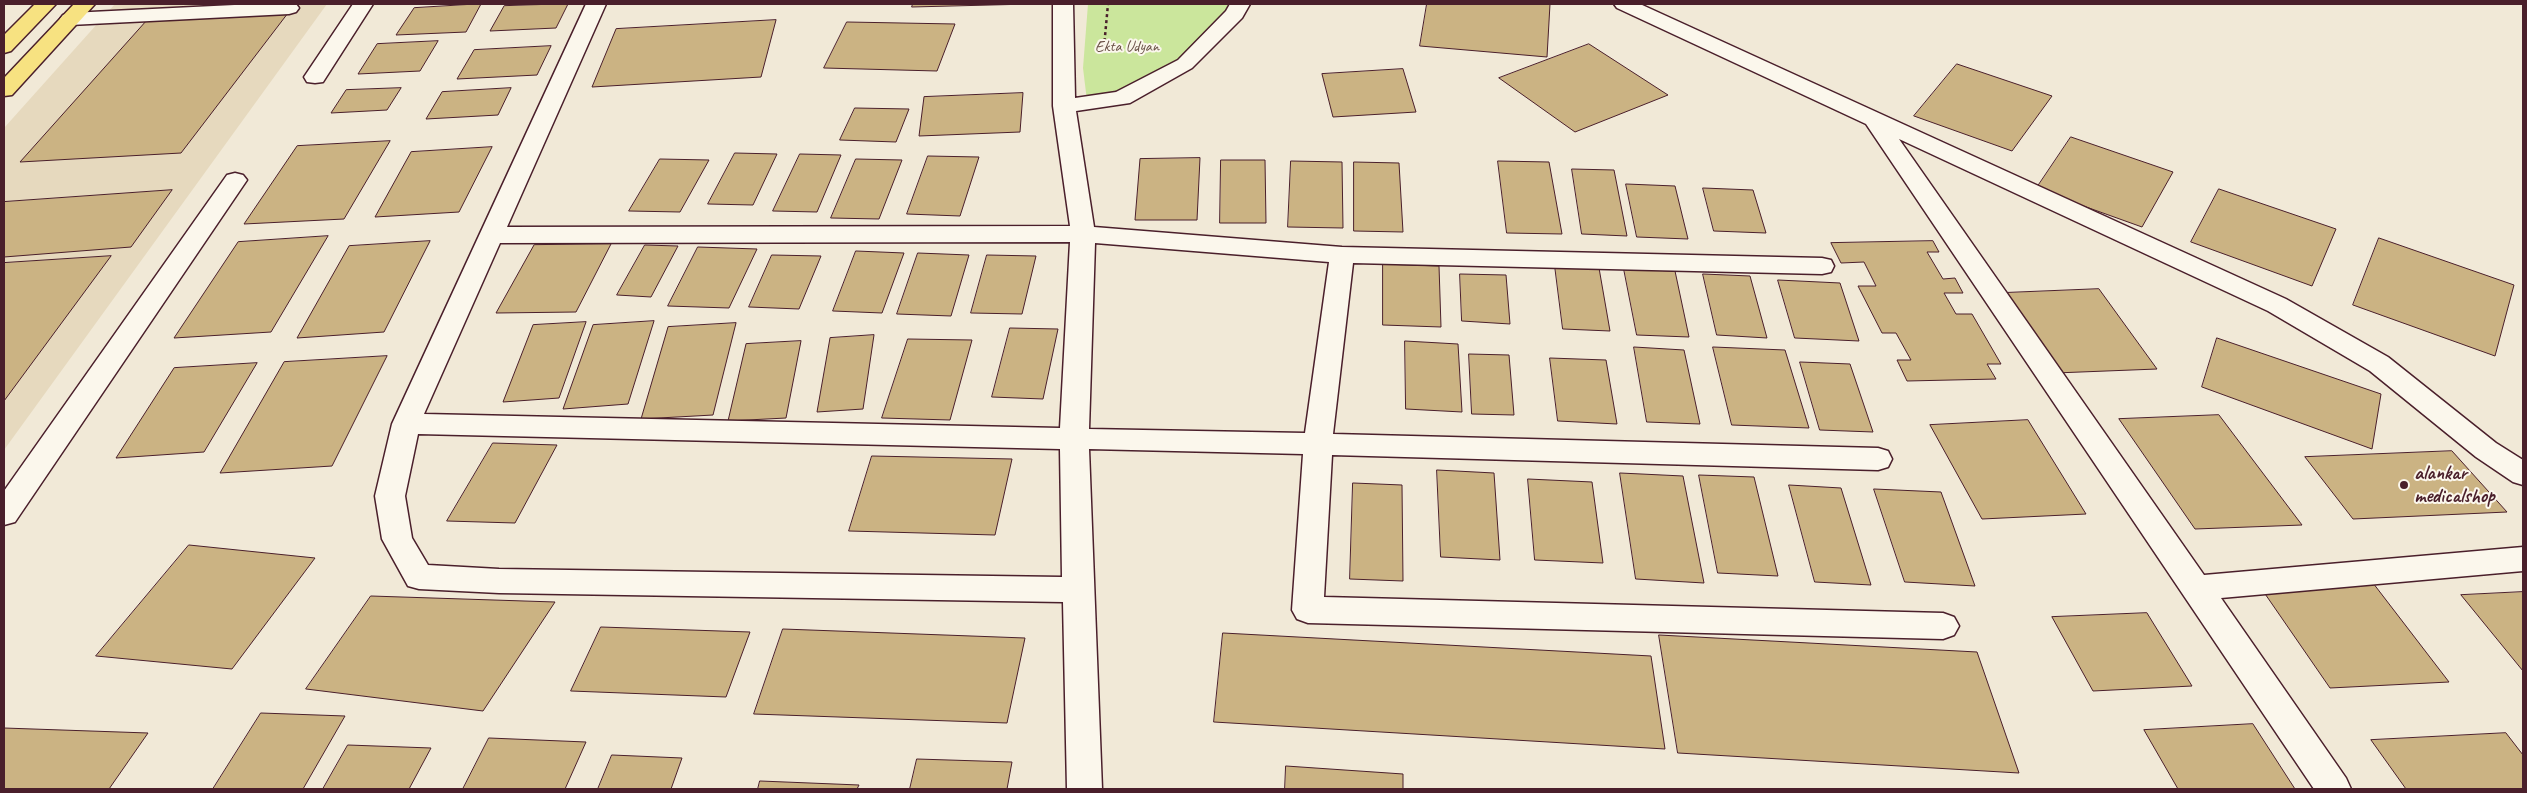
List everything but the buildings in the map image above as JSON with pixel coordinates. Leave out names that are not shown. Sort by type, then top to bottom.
[{"type":"main road","points":[[4,47],[46,4]]},
{"type":"main road","points":[[4,90],[85,4]]},
{"type":"street","points":[[316,77],[363,4]]},
{"type":"street","points":[[596,4],[406,424],[390,496],[397,538],[419,577],[499,581],[1079,590]]},
{"type":"street","points":[[1063,4],[1064,106],[1083,234],[1074,439],[1084,789]]},
{"type":"street","points":[[1064,106],[1122,98],[1184,64],[1235,14],[1240,4]]},
{"type":"street","points":[[1624,4],[1872,116],[2277,305],[2379,364],[2486,450],[2523,474]]},
{"type":"street","points":[[70,19],[289,8]]},
{"type":"street","points":[[1872,116],[2334,789]]},
{"type":"street","points":[[4,514],[235,180]]},
{"type":"street","points":[[492,235],[1083,234],[1342,255],[1822,266]]},
{"type":"street","points":[[1342,255],[1318,444],[1308,610],[1943,626]]},
{"type":"street","points":[[406,424],[1318,444],[1878,460]]},
{"type":"street","points":[[2197,588],[2523,559]]},
{"type":"shaded area","points":[[115,4],[327,4],[4,450],[4,128]]},
{"type":"green space","name":"Ekta Udyan","points":[[1088,4],[1242,4],[1216,35],[1126,101],[1088,109],[1083,68]]},
{"type":"place","name":"alankar medicalshop","points":[[2404,485]]}]
